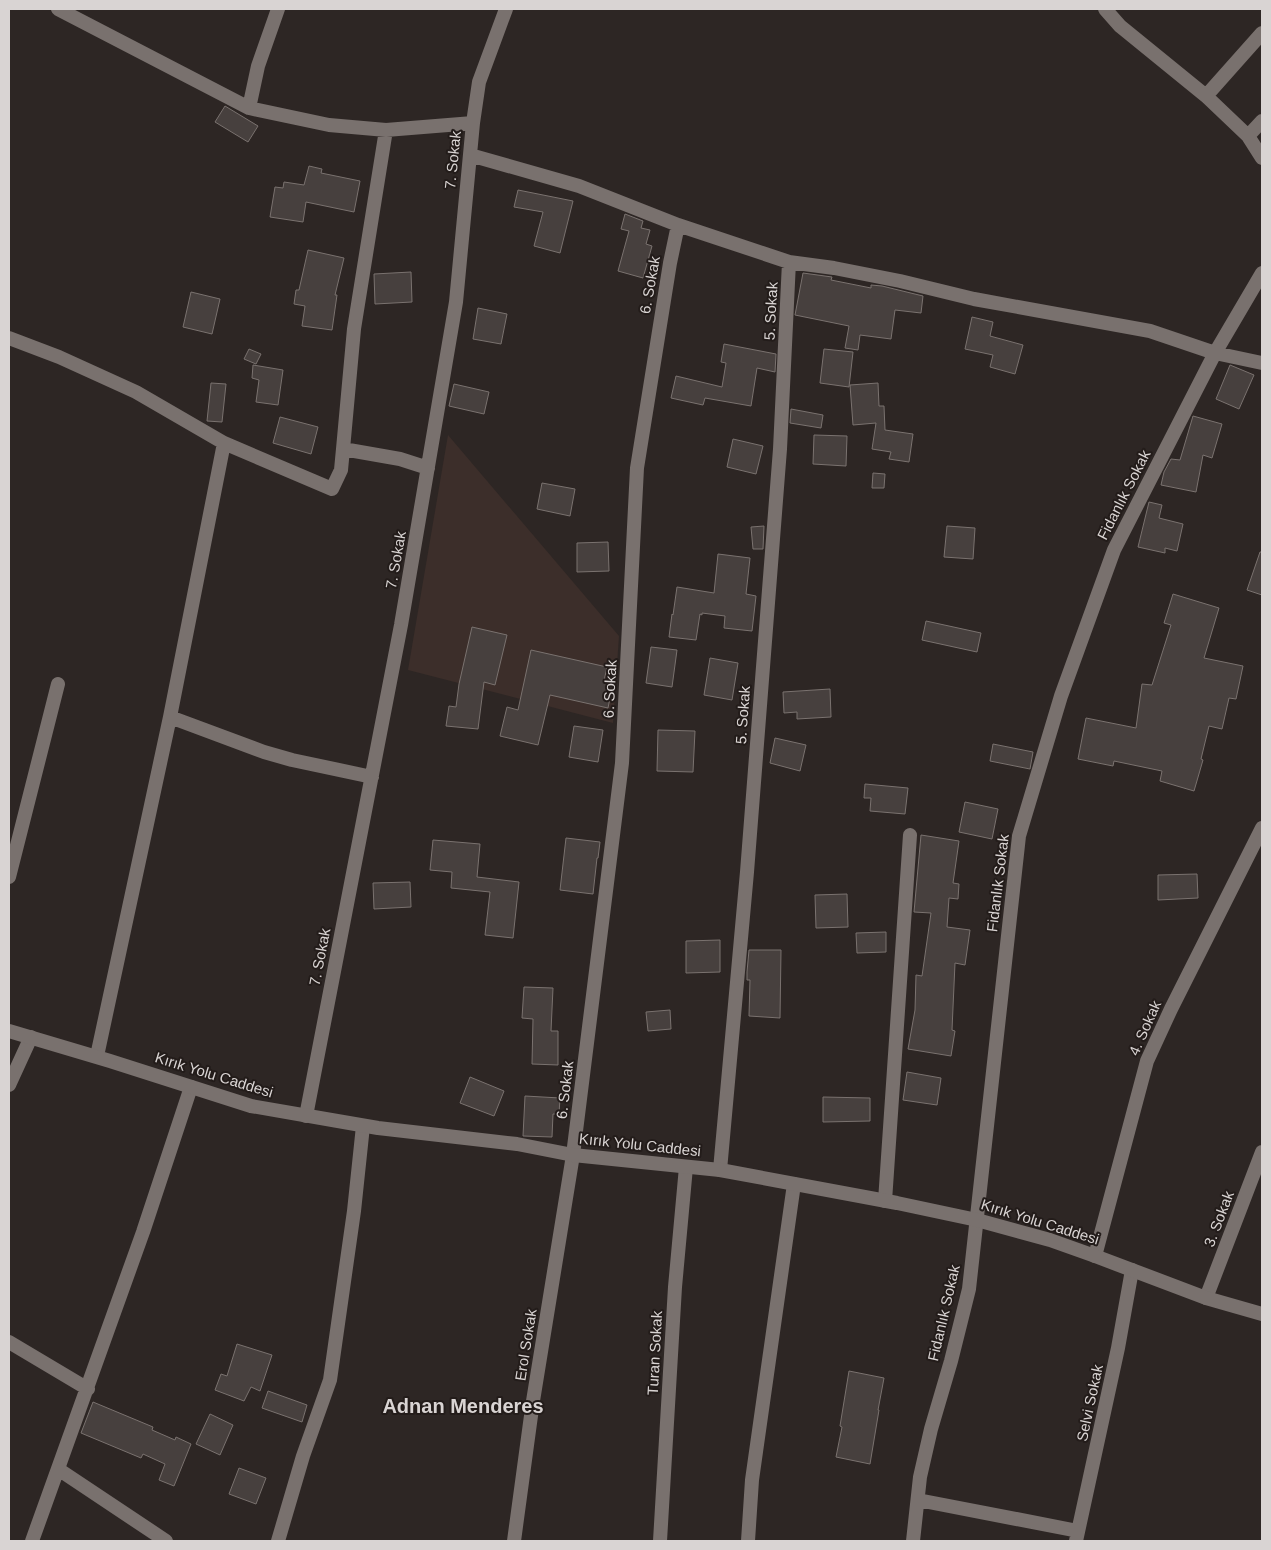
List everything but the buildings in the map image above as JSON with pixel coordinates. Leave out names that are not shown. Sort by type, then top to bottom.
[{"type":"street","points":[[58,9],[249,108],[329,125],[386,130],[473,123]]},
{"type":"street","points":[[249,108],[258,66],[278,9]]},
{"type":"street","name":"7. Sokak","points":[[306,1116],[401,625],[456,302],[473,123],[479,82],[506,9]]},
{"type":"street","points":[[1105,9],[1120,26],[1206,96],[1248,136],[1262,158]]},
{"type":"street","points":[[1206,96],[1262,33]]},
{"type":"street","points":[[1248,136],[1262,120]]},
{"type":"street","points":[[9,340],[59,357],[136,392],[224,443],[332,489],[340,470],[354,329],[386,130]]},
{"type":"street","points":[[470,155],[580,186],[678,225],[789,262],[872,276],[984,300],[1150,331],[1215,353],[1262,363]]},
{"type":"street","name":"6. Sokak","points":[[573,1155],[622,763],[637,468],[670,263],[678,225]]},
{"type":"street","name":"5. Sokak","points":[[720,1170],[747,872],[775,518],[789,262]]},
{"type":"street","name":"Fidanlık Sokak","points":[[913,1541],[920,1477],[969,1288],[1019,836],[1061,696],[1114,550],[1215,353],[1262,273]]},
{"type":"street","points":[[97,1056],[170,717],[224,443]]},
{"type":"street","points":[[343,449],[400,459],[428,468]]},
{"type":"street","points":[[9,877],[58,684]]},
{"type":"street","points":[[170,717],[292,760],[372,777]]},
{"type":"street","name":"4. Sokak","points":[[1096,1256],[1147,1061],[1262,828]]},
{"type":"street","points":[[885,1201],[910,835]]},
{"type":"street","name":"Kırık Yolu Caddesi","points":[[9,1031],[97,1056],[251,1106],[363,1126],[517,1144],[573,1155],[720,1170],[977,1220],[1050,1240],[1206,1298],[1262,1314]]},
{"type":"street","points":[[9,1085],[31,1037]]},
{"type":"street","points":[[32,1541],[144,1232],[191,1087]]},
{"type":"street","points":[[278,1541],[303,1456],[330,1380],[354,1211],[363,1126]]},
{"type":"street","name":"3. Sokak","points":[[1206,1298],[1262,1152]]},
{"type":"street","name":"Erol Sokak","points":[[514,1541],[533,1401],[573,1155]]},
{"type":"street","name":"Turan Sokak","points":[[660,1541],[675,1287],[686,1167]]},
{"type":"street","points":[[748,1541],[752,1480],[794,1184]]},
{"type":"street","name":"Selvi Sokak","points":[[1077,1536],[1118,1348],[1132,1270]]},
{"type":"street","points":[[9,1342],[88,1389]]},
{"type":"street","points":[[58,1469],[166,1541]]},
{"type":"street","points":[[918,1500],[1077,1536]]},
{"type":"shaded area","points":[[448,435],[619,636],[613,723],[408,670]]},
{"type":"district","name":"Adnan Menderes","points":[[463,1406]]}]
